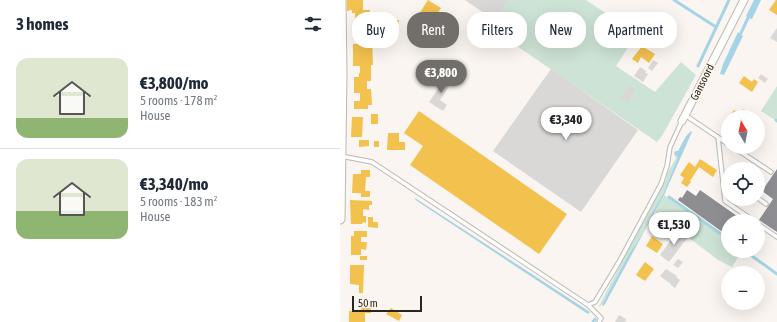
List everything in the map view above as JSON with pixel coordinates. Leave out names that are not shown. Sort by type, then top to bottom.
[{"type":"street","points":[[340,219],[342,74],[341,0]]},
{"type":"street","name":"Gansoord","points":[[684,118],[744,0]]},
{"type":"lane","points":[[588,305],[595,302],[619,262],[661,184],[667,166],[670,147],[684,118],[721,139]]},
{"type":"lane","points":[[718,137],[721,164]]},
{"type":"lane","points":[[743,154],[770,172]]},
{"type":"lane","points":[[341,156],[372,162],[588,305],[601,318],[599,322]]},
{"type":"lane","points":[[732,206],[744,214]]},
{"type":"lane","points":[[765,229],[777,237]]},
{"type":"green space","points":[[505,0],[586,0],[604,12],[594,12],[594,48],[628,48],[616,66],[655,92],[681,62],[696,75],[662,136],[657,142],[520,48],[527,48],[527,12],[496,12]]},
{"type":"green space","points":[[777,86],[777,121],[765,114],[765,110],[762,110]]},
{"type":"green space","points":[[674,154],[678,157],[663,194],[653,211],[645,230],[629,254],[600,307],[599,306],[666,179],[667,174],[676,158]]},
{"type":"green space","points":[[664,195],[721,235],[721,258],[738,258],[733,266],[718,260],[655,212]]},
{"type":"water","points":[[754,0],[761,0],[752,19],[746,16]]},
{"type":"water","points":[[738,32],[743,36],[724,75],[720,74],[723,64]]},
{"type":"water","points":[[691,131],[692,132],[664,195],[605,304],[603,306],[602,304],[629,254],[645,230],[653,211],[663,194],[678,157],[674,154],[675,151],[678,151],[686,136]]},
{"type":"water","points":[[415,198],[590,312],[588,314],[417,201]]},
{"type":"building: Homes","points":[[347,0],[363,0],[363,10],[370,10],[370,12],[352,12],[352,10],[347,11]]},
{"type":"building: Homes","points":[[428,0],[441,8],[438,12],[420,12]]},
{"type":"building: Homes","points":[[777,0],[777,15],[769,10]]},
{"type":"building: Homes","points":[[353,48],[372,48],[373,65],[371,65],[371,81],[367,81],[367,89],[371,89],[372,105],[368,105],[368,109],[354,109],[354,101],[360,101],[360,93],[354,93],[354,77],[359,77],[360,66],[353,66]]},
{"type":"building: Homes","points":[[640,48],[645,48],[655,54],[649,63],[641,57],[638,63],[632,59]]},
{"type":"building: Homes","points":[[744,76],[752,82],[754,79],[758,82],[752,92],[739,83]]},
{"type":"building: Homes","points":[[419,111],[567,214],[539,254],[410,165],[423,146],[404,133]]},
{"type":"building: Homes","points":[[371,114],[378,114],[378,124],[371,124]]},
{"type":"building: Homes","points":[[352,117],[363,117],[362,137],[351,137]]},
{"type":"building: Homes","points":[[388,133],[399,133],[399,142],[405,142],[405,150],[387,150]]},
{"type":"building: Homes","points":[[359,140],[369,140],[369,146],[359,147]]},
{"type":"building: Homes","points":[[374,141],[379,141],[379,147],[374,147]]},
{"type":"building: Homes","points":[[700,159],[717,170],[713,177],[699,167],[687,187],[681,183],[684,178],[680,175],[689,162],[695,167]]},
{"type":"building: Homes","points":[[361,170],[370,170],[370,177],[366,177],[365,191],[370,191],[370,197],[361,197],[361,193],[352,193],[353,174],[361,174]]},
{"type":"building: Homes","points":[[350,200],[372,201],[372,205],[369,205],[369,210],[363,209],[363,216],[366,216],[366,223],[351,224]]},
{"type":"building: Homes","points":[[368,217],[373,217],[373,222],[378,222],[378,228],[368,227]]},
{"type":"building: Homes","points":[[354,231],[367,231],[367,237],[361,237],[361,242],[367,242],[366,250],[361,249],[361,255],[351,255],[351,236],[354,236]]},
{"type":"building: Homes","points":[[652,236],[663,244],[657,253],[646,246]]},
{"type":"building: Homes","points":[[360,256],[367,256],[367,260],[360,260]]},
{"type":"building: Homes","points":[[645,262],[654,269],[645,281],[636,275]]},
{"type":"building: Homes","points":[[350,265],[364,265],[363,293],[359,293],[359,285],[350,284]]},
{"type":"building: Homes","points":[[361,307],[371,308],[371,313],[365,313],[365,322],[349,322],[349,311],[361,312]]},
{"type":"building: Homes","points":[[391,308],[402,315],[399,321],[386,314]]},
{"type":"building: Industry","points":[[777,169],[777,232],[765,224],[765,214],[763,214],[773,199],[765,193],[765,187]]},
{"type":"building: Industry","points":[[687,190],[696,196],[700,190],[734,214],[721,214],[721,231],[678,200],[680,197],[682,198]]},
{"type":"building: Other","points":[[465,0],[507,0],[499,12],[482,12]]},
{"type":"building: Other","points":[[777,28],[777,42],[770,38]]},
{"type":"building: Other","points":[[653,60],[658,63],[652,71],[648,68]]},
{"type":"building: Other","points":[[640,67],[646,71],[645,73],[648,74],[643,82],[634,76]]},
{"type":"building: Other","points":[[551,69],[638,130],[581,212],[493,151]]},
{"type":"building: Other","points":[[761,74],[768,79],[765,83],[758,78]]},
{"type":"building: Other","points":[[447,76],[453,80],[440,100],[447,105],[443,111],[429,102]]},
{"type":"building: Other","points":[[629,85],[636,89],[627,103],[620,99]]},
{"type":"building: Other","points":[[678,230],[688,237],[669,262],[660,255]]},
{"type":"building: Other","points":[[678,259],[683,262],[678,268],[673,265]]},
{"type":"building: Other","points":[[666,269],[677,276],[676,277],[680,280],[675,288],[660,276]]},
{"type":"building: Other","points":[[619,315],[626,319],[625,321],[627,322],[615,322]]},
{"type":"waterway","points":[[674,0],[716,27]]},
{"type":"waterway","points":[[698,66],[729,0]]},
{"type":"waterway","points":[[741,33],[748,18]]},
{"type":"waterway","points":[[669,197],[721,234]]},
{"type":"waterway","points":[[755,258],[777,274]]}]
